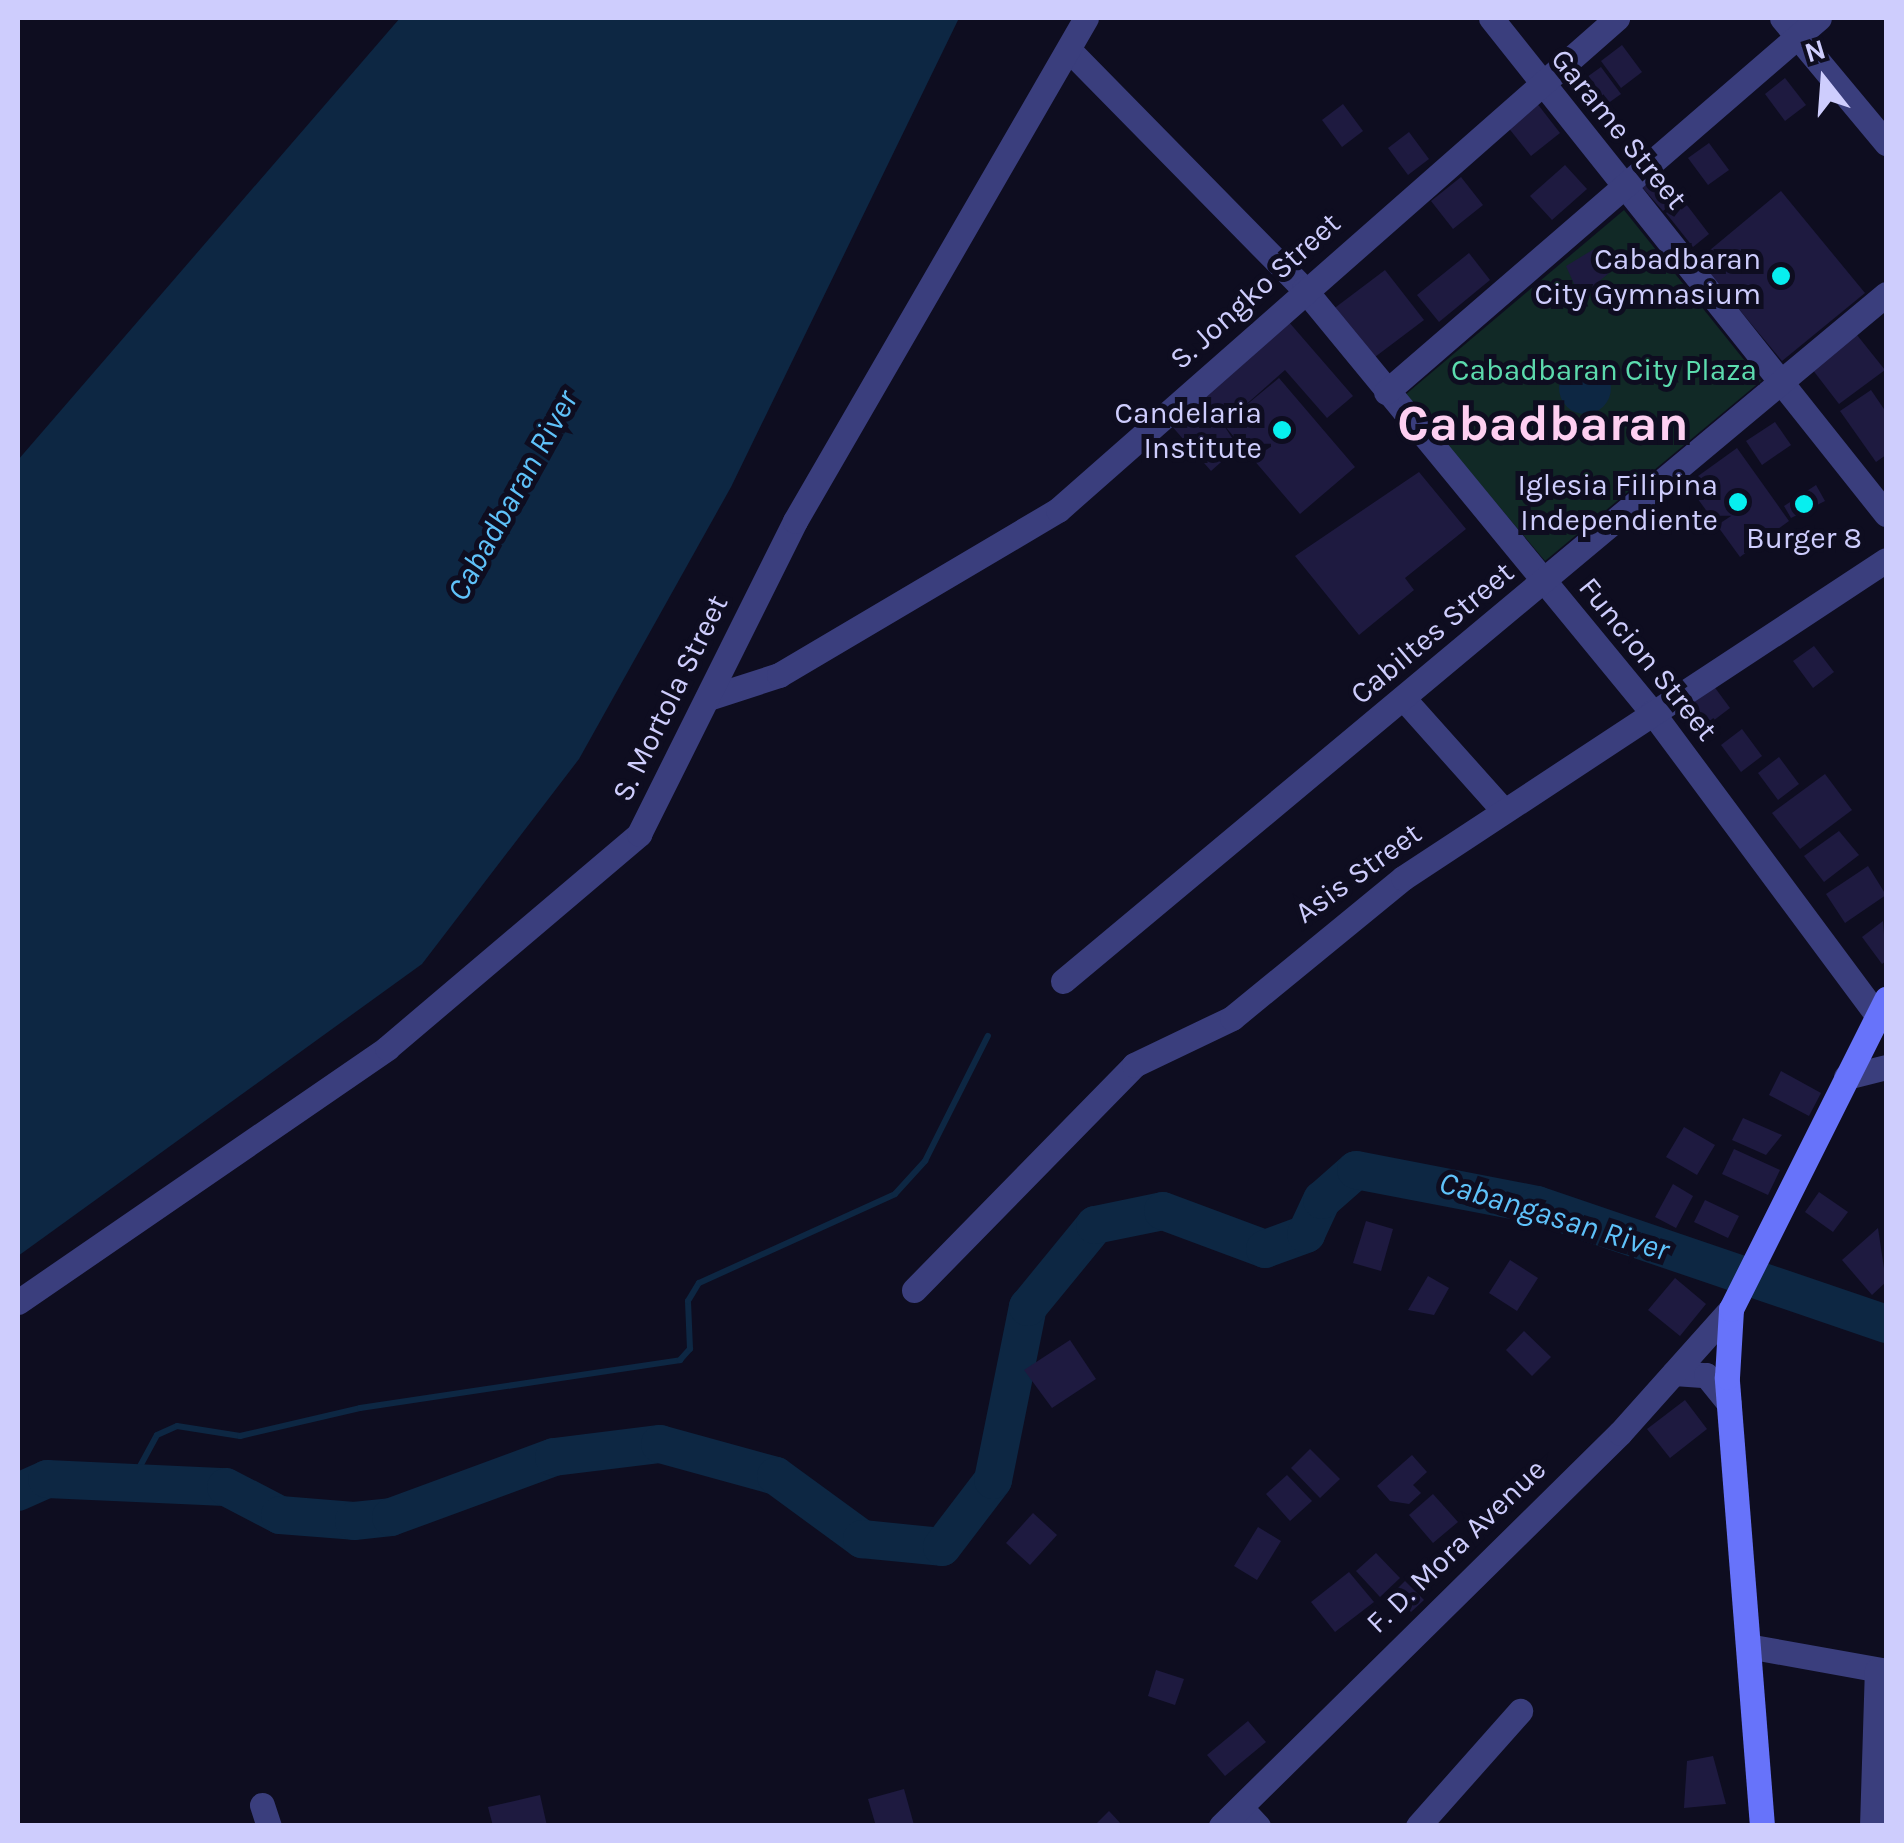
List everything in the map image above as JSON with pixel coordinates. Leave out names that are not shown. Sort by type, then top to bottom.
[{"type":"main road","points":[[1762,1826],[1753,1647],[1730,1403],[1739,1290],[1882,1012]]},
{"type":"street","name":"S. Mortola Street","points":[[18,1302],[387,1048],[616,856],[660,804],[795,522],[1070,52],[1086,18]]},
{"type":"street","name":"Garame Street","points":[[1490,18],[1886,514]]},
{"type":"street","name":"S. Jongko Street","points":[[708,698],[779,674],[1058,510],[1304,289],[1616,18]]},
{"type":"street","points":[[1386,392],[1628,192],[1789,27],[1818,18]]},
{"type":"street","points":[[1789,27],[1886,142]]},
{"type":"street","name":"Funcion Street","points":[[1070,52],[1304,289],[1652,712],[1882,1012]]},
{"type":"street","name":"Cabiltes Street","points":[[1063,981],[1886,294]]},
{"type":"street","name":"Asis Street","points":[[914,1290],[1104,1090],[1232,1018],[1292,962],[1503,810],[1886,560]]},
{"type":"street","points":[[1403,698],[1503,810]]},
{"type":"street","points":[[1846,1077],[1886,1067]]},
{"type":"street","name":"F. D. Mora Avenue","points":[[1240,1820],[1674,1373],[1739,1290]]},
{"type":"street","points":[[1674,1373],[1706,1374],[1730,1403]]},
{"type":"street","points":[[1753,1647],[1791,1660],[1882,1670],[1872,1826]]},
{"type":"street","points":[[1755,1678],[1791,1660]]},
{"type":"street","points":[[1418,1826],[1520,1711]]},
{"type":"green space","name":"Cabadbaran City Plaza","points":[[1624,210],[1761,381],[1545,561],[1405,395]]},
{"type":"water","name":"Cabadbaran River","points":[[400,18],[959,18],[731,487],[579,759],[422,964],[18,1256],[18,460]]},
{"type":"water","points":[[1585,362],[1603,370],[1611,388],[1603,406],[1585,414],[1567,406],[1559,388],[1567,370]]},
{"type":"building","points":[[1622,45],[1642,72],[1621,88],[1601,61]]},
{"type":"building","points":[[1601,67],[1621,94],[1600,109],[1580,82]]},
{"type":"building","points":[[1785,78],[1806,105],[1785,121],[1765,94]]},
{"type":"building","points":[[1536,102],[1560,133],[1531,156],[1507,126]]},
{"type":"building","points":[[1343,104],[1363,131],[1342,147],[1322,120]]},
{"type":"building","points":[[1409,132],[1429,159],[1408,175],[1388,148]]},
{"type":"building","points":[[1709,143],[1729,170],[1708,185],[1688,158]]},
{"type":"building","points":[[1565,165],[1587,189],[1552,220],[1530,196]]},
{"type":"building","points":[[1659,173],[1680,197],[1663,211],[1642,187]]},
{"type":"building","points":[[1461,177],[1483,205],[1453,229],[1431,201]]},
{"type":"building","name":"Cabadbaran City Gymnasium","points":[[1781,191],[1865,293],[1782,361],[1698,260]]},
{"type":"building","points":[[1683,200],[1709,234],[1693,247],[1666,213]]},
{"type":"building","points":[[1599,246],[1620,264],[1580,297],[1566,266]]},
{"type":"building","points":[[1469,253],[1490,280],[1439,322],[1417,295]]},
{"type":"building","points":[[1385,270],[1424,320],[1371,360],[1332,310]]},
{"type":"building","points":[[1288,321],[1353,396],[1327,418],[1285,370],[1233,416],[1279,378],[1355,467],[1300,514],[1223,424],[1238,447],[1211,471],[1170,424]]},
{"type":"building","points":[[1853,330],[1885,370],[1839,404],[1809,365]]},
{"type":"building","points":[[1871,390],[1886,412],[1886,455],[1876,462],[1840,411]]},
{"type":"building","points":[[1775,422],[1791,445],[1762,465],[1746,441]]},
{"type":"building","name":"Iglesia Filipina Independiente","points":[[1737,448],[1789,521],[1740,557],[1687,484]]},
{"type":"building","points":[[1419,472],[1466,529],[1405,578],[1414,590],[1359,635],[1295,556]]},
{"type":"building","name":"Burger 8","points":[[1816,485],[1825,501],[1791,518],[1784,506]]},
{"type":"building","points":[[1814,646],[1834,672],[1813,688],[1793,661]]},
{"type":"building","points":[[1710,681],[1730,708],[1709,724],[1689,697]]},
{"type":"building","points":[[1742,729],[1762,756],[1741,772],[1721,745]]},
{"type":"building","points":[[1779,757],[1799,784],[1778,800],[1758,773]]},
{"type":"building","points":[[1825,774],[1852,810],[1800,849],[1772,813]]},
{"type":"building","points":[[1839,831],[1859,855],[1824,882],[1804,856]]},
{"type":"building","points":[[1868,866],[1886,895],[1845,923],[1826,894]]},
{"type":"building","points":[[1883,921],[1886,961],[1882,964],[1862,937]]},
{"type":"building","points":[[1781,1071],[1821,1093],[1809,1116],[1769,1095]]},
{"type":"building","points":[[1743,1118],[1782,1135],[1766,1155],[1732,1140]]},
{"type":"building","points":[[1684,1127],[1715,1145],[1697,1175],[1666,1157]]},
{"type":"building","points":[[1734,1149],[1780,1170],[1768,1195],[1722,1174]]},
{"type":"building","points":[[1673,1184],[1693,1196],[1676,1228],[1655,1217]]},
{"type":"building","points":[[1819,1192],[1848,1212],[1833,1232],[1805,1212]]},
{"type":"building","points":[[1705,1200],[1739,1216],[1728,1238],[1694,1222]]},
{"type":"building","points":[[1366,1221],[1393,1229],[1381,1271],[1353,1263]]},
{"type":"building","points":[[1878,1228],[1886,1282],[1872,1295],[1842,1260]]},
{"type":"building","points":[[1510,1260],[1538,1278],[1517,1311],[1489,1293]]},
{"type":"building","points":[[1428,1276],[1449,1288],[1434,1315],[1408,1310]]},
{"type":"building","points":[[1675,1278],[1706,1304],[1680,1336],[1648,1310]]},
{"type":"building","points":[[1524,1331],[1551,1357],[1532,1376],[1506,1350]]},
{"type":"building","points":[[1070,1340],[1096,1379],[1052,1408],[1024,1370]]},
{"type":"building","points":[[1685,1400],[1707,1429],[1670,1458],[1647,1429]]},
{"type":"building","points":[[1310,1449],[1340,1479],[1320,1498],[1291,1468]]},
{"type":"building","points":[[1412,1455],[1427,1472],[1413,1485],[1421,1493],[1409,1504],[1390,1501],[1377,1486]]},
{"type":"building","points":[[1287,1475],[1312,1501],[1290,1521],[1266,1494]]},
{"type":"building","points":[[1433,1494],[1458,1522],[1433,1543],[1409,1515]]},
{"type":"building","points":[[1033,1513],[1057,1535],[1030,1565],[1006,1543]]},
{"type":"building","points":[[1258,1527],[1281,1541],[1257,1580],[1234,1566]]},
{"type":"building","points":[[1376,1553],[1400,1578],[1380,1597],[1356,1571]]},
{"type":"building","points":[[1349,1572],[1374,1602],[1335,1632],[1311,1602]]},
{"type":"building","points":[[1405,1581],[1424,1600],[1411,1612],[1393,1593]]},
{"type":"building","points":[[1156,1670],[1184,1679],[1175,1705],[1148,1696]]},
{"type":"building","points":[[1248,1721],[1266,1742],[1225,1776],[1207,1755]]},
{"type":"building","points":[[1713,1756],[1726,1804],[1684,1808],[1687,1761]]},
{"type":"building","points":[[904,1789],[914,1825],[876,1826],[868,1799]]},
{"type":"building","points":[[540,1795],[547,1826],[493,1826],[488,1807]]},
{"type":"building","points":[[1109,1811],[1123,1826],[1094,1826]]},
{"type":"waterway","points":[[132,1481],[157,1435],[177,1426],[240,1436],[360,1408],[680,1360],[690,1349],[688,1301],[699,1283],[895,1194],[925,1161],[988,1036]]},
{"type":"waterway","name":"Cabangasan River","points":[[18,1492],[47,1479],[226,1487],[280,1515],[354,1521],[391,1517],[554,1457],[660,1444],[776,1476],[862,1539],[942,1547],[993,1480],[1028,1307],[1095,1225],[1163,1211],[1265,1249],[1306,1234],[1322,1200],[1356,1170],[1537,1205],[1886,1324]]},
{"type":"place","name":"Cabadbaran City Gymnasium","points":[[1781,276]]},
{"type":"place","name":"Candelaria Institute","points":[[1282,430]]},
{"type":"place","name":"Iglesia Filipina Independiente","points":[[1738,502]]},
{"type":"place","name":"Burger 8","points":[[1804,504]]},
{"type":"district","name":"Cabadbaran","points":[[1543,424]]}]
